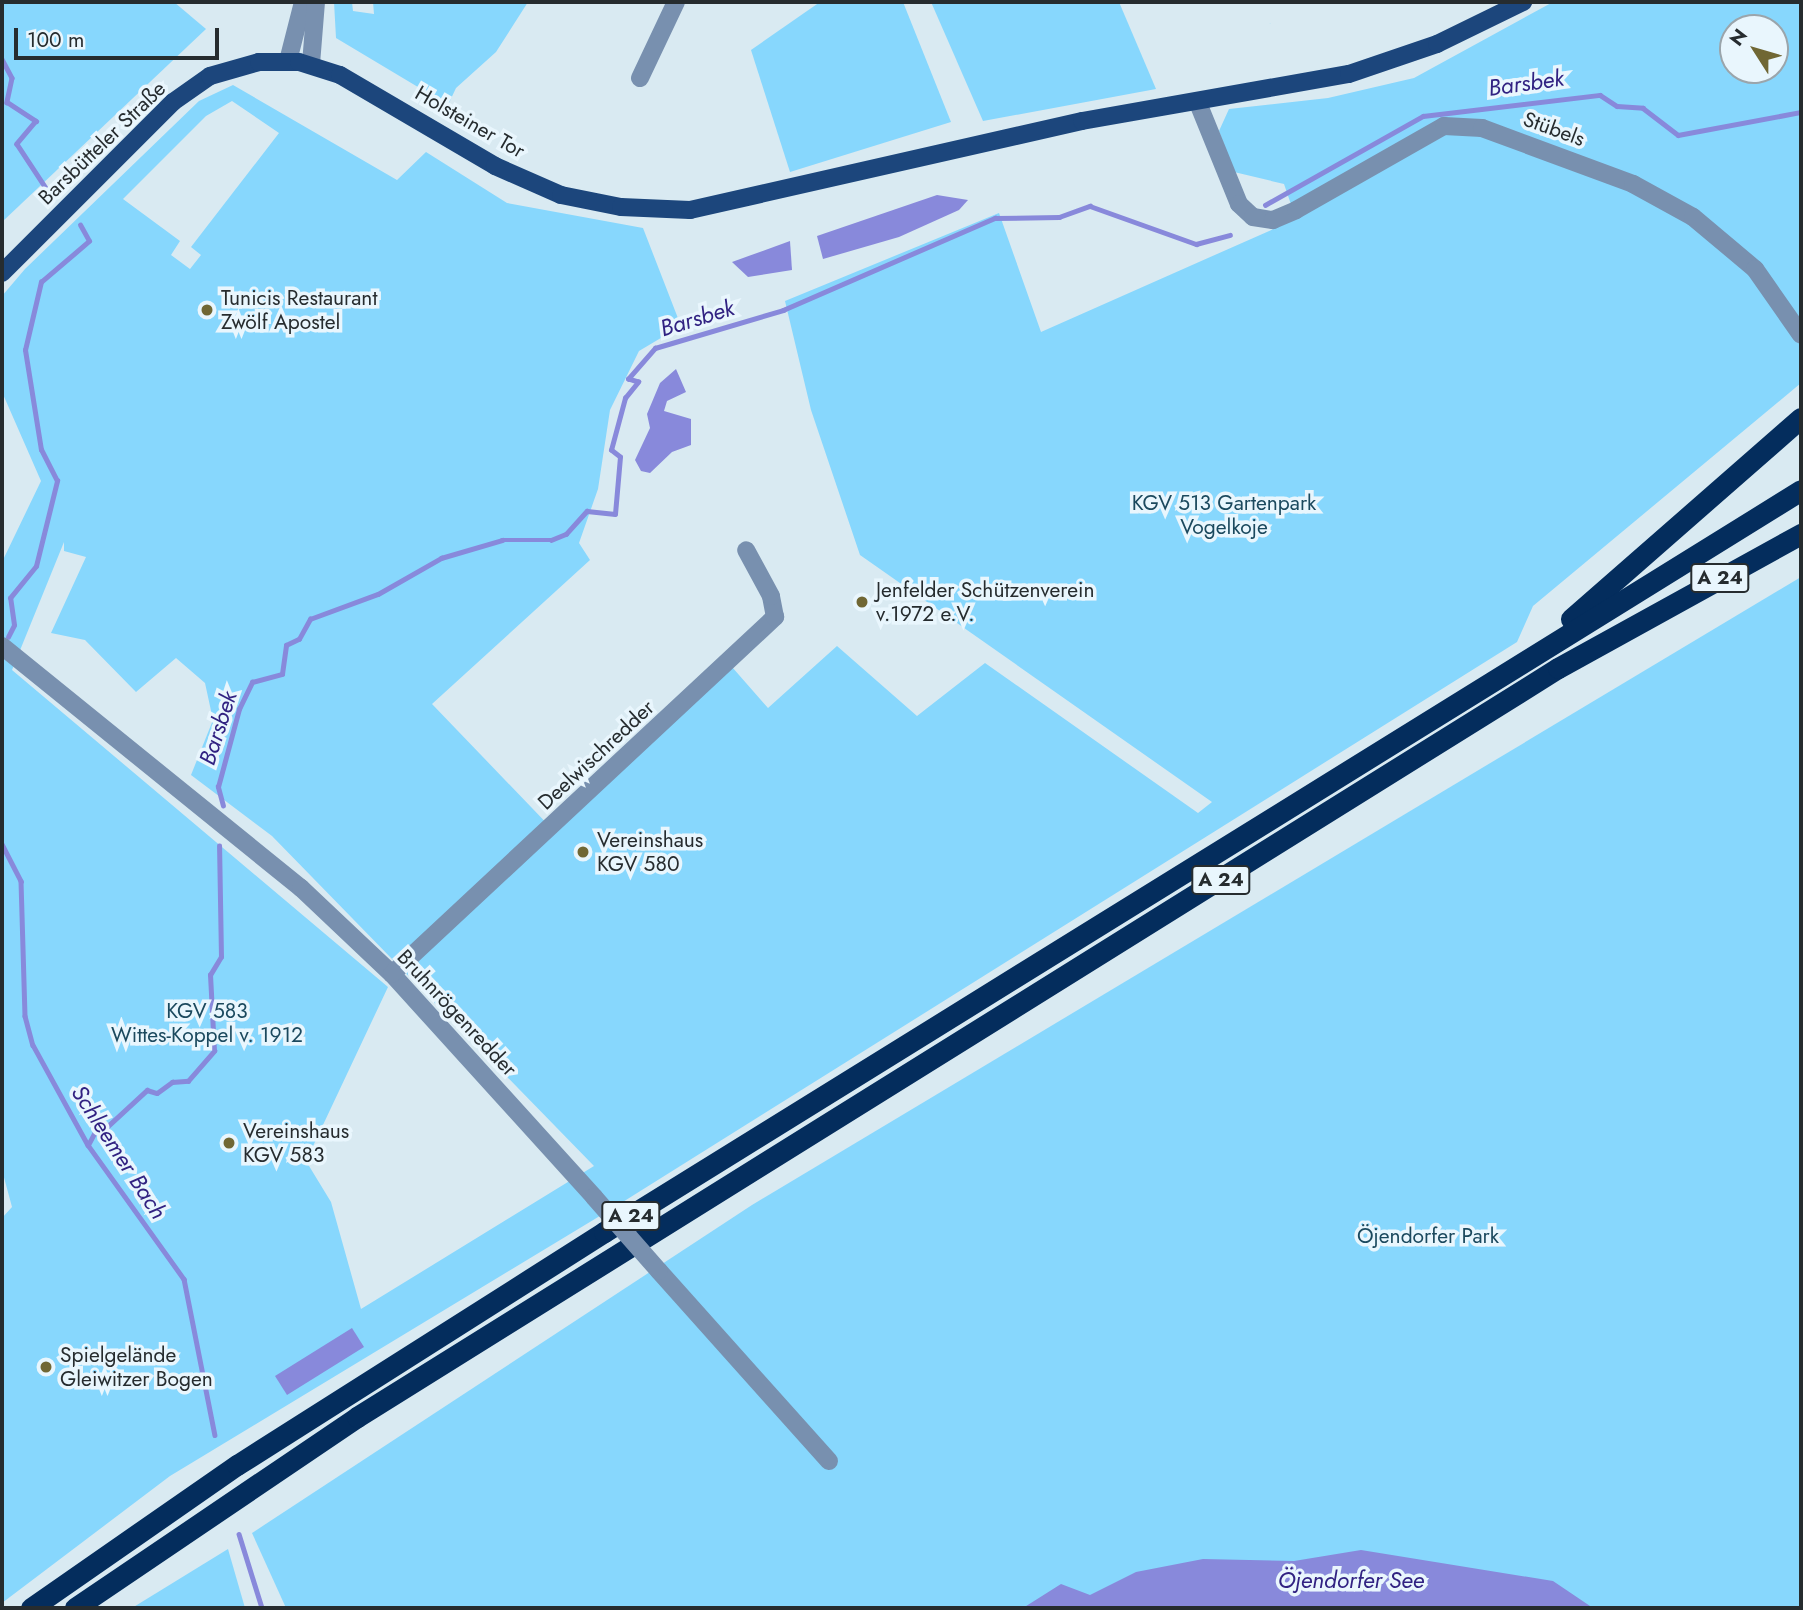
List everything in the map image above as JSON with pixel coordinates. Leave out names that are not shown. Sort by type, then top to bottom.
[{"type":"highway","name":"A 24","points":[[1471,695],[1623,577],[1801,418]]},
{"type":"highway","name":"A 24","points":[[31,1608],[248,1457],[1801,490]]},
{"type":"highway","name":"A 24","points":[[75,1608],[357,1417],[1535,683],[1801,534]]},
{"type":"main road","name":"Holsteiner Tor","points":[[311,65],[366,88],[495,166],[544,187],[583,202],[653,211],[729,206],[1082,121],[1198,103],[1381,65],[1471,30],[1523,2]]},
{"type":"main road","name":"Barsbütteler Straße","points":[[2,273],[190,89],[240,65],[288,61],[311,65]]},
{"type":"street","points":[[288,61],[303,2]]},
{"type":"street","points":[[311,65],[316,2]]},
{"type":"street","points":[[640,78],[676,2]]},
{"type":"street","name":"Stübels","points":[[1198,103],[1239,204],[1253,217],[1273,220],[1296,210],[1444,126],[1482,128],[1633,184],[1693,218],[1755,269],[1801,335]]},
{"type":"street","name":"Deelwischredder","points":[[392,974],[775,617],[771,596],[746,550]]},
{"type":"street","name":"Bruhnrögenredder","points":[[2,646],[301,888],[392,974],[830,1461]]},
{"type":"green space","points":[[2,2],[174,2],[206,29],[2,222]]},
{"type":"green space","points":[[334,2],[352,2],[353,11],[374,14],[373,2],[528,2],[496,52],[456,88],[448,105],[336,38]]},
{"type":"green space","points":[[820,2],[903,2],[951,122],[790,172],[751,50]]},
{"type":"green space","points":[[931,2],[1119,2],[1156,89],[983,121]]},
{"type":"green space","points":[[1553,2],[1801,2],[1801,383],[1533,606],[1517,642],[618,1205],[170,1476],[2,1603],[2,1218],[12,1207],[2,1170],[2,562],[41,481],[2,392],[2,296],[25,269],[199,101],[233,85],[397,180],[426,152],[507,203],[643,228],[681,326],[639,351],[610,410],[598,489],[579,543],[590,560],[432,704],[555,832],[732,667],[768,708],[837,646],[917,716],[985,663],[1198,813],[1212,802],[860,555],[811,410],[785,301],[999,213],[1041,332],[1296,219],[1284,184],[1234,172],[1219,131],[1229,109],[1328,98],[1414,78]],"holes":[[[232,101],[279,133],[191,247],[201,255],[190,269],[171,255],[180,241],[123,199],[206,116]],[[64,542],[64,551],[86,557],[51,633],[85,640],[136,692],[176,658],[205,683],[213,720],[191,775],[272,836],[594,1166],[361,1309],[331,1202],[306,1161],[388,987],[12,670]]]},
{"type":"green space","name":"Öjendorfer Park","points":[[1801,577],[1801,1608],[286,1608],[252,1533],[752,1205]]},
{"type":"green space","points":[[228,1549],[245,1608],[132,1608]]},
{"type":"water","points":[[937,195],[968,200],[959,210],[899,237],[823,259],[817,236]]},
{"type":"water","points":[[790,241],[792,270],[748,277],[732,262]]},
{"type":"water","points":[[676,369],[686,392],[667,401],[664,411],[691,419],[691,445],[672,452],[650,473],[641,471],[635,460],[650,428],[647,414],[660,383]]},
{"type":"water","points":[[352,1328],[364,1347],[287,1395],[275,1376]]},
{"type":"water","name":"Öjendorfer See","points":[[1361,1550],[1553,1581],[1593,1608],[1023,1608],[1061,1584],[1090,1595],[1136,1572],[1203,1559],[1294,1561]]},
{"type":"waterway","name":"Schleemer Bach","points":[[2,59],[12,78],[7,102],[36,121],[17,144],[48,191]]},
{"type":"waterway","name":"Barsbek","points":[[1265,205],[1423,116],[1600,95],[1617,106],[1643,108],[1678,135],[1801,112]]},
{"type":"waterway","name":"Barsbek","points":[[223,806],[218,787],[239,709],[252,682],[282,674],[286,645],[299,639],[310,619],[378,594],[441,558],[502,540],[551,540],[566,534],[587,511],[615,514],[620,457],[611,450],[625,398],[638,382],[628,379],[655,348],[783,310],[995,218],[1059,217],[1090,206],[1196,244],[1230,235]]},
{"type":"waterway","name":"Schleemer Bach","points":[[8,637],[14,625],[10,598],[36,566],[57,481],[41,450],[25,350],[41,282],[89,241],[80,225]]},
{"type":"waterway","name":"Schleemer Bach","points":[[2,844],[21,881],[25,1016],[33,1045],[88,1145],[184,1279],[215,1435]]},
{"type":"waterway","name":"Barsbek","points":[[88,1145],[98,1126],[108,1126],[147,1090],[157,1093],[172,1082],[188,1081],[214,1051],[210,975],[221,957],[219,846]]},
{"type":"waterway","name":"Schleemer Bach","points":[[239,1534],[262,1608]]},
{"type":"place","name":"Tunicis Restaurant Zwölf Apostel","points":[[207,310]]},
{"type":"place","name":"Jenfelder Schützenverein v.1972 e.V.","points":[[862,602]]},
{"type":"place","name":"Vereinshaus KGV 580","points":[[583,852]]},
{"type":"place","name":"Vereinshaus KGV 583","points":[[229,1143]]},
{"type":"place","name":"Spielgelände Gleiwitzer Bogen","points":[[46,1367]]},
{"type":"park label","name":"KGV 513 Gartenpark Vogelkoje","points":[[1224,515]]},
{"type":"park label","name":"KGV 583 Wittes-Koppel v. 1912","points":[[207,1023]]}]
